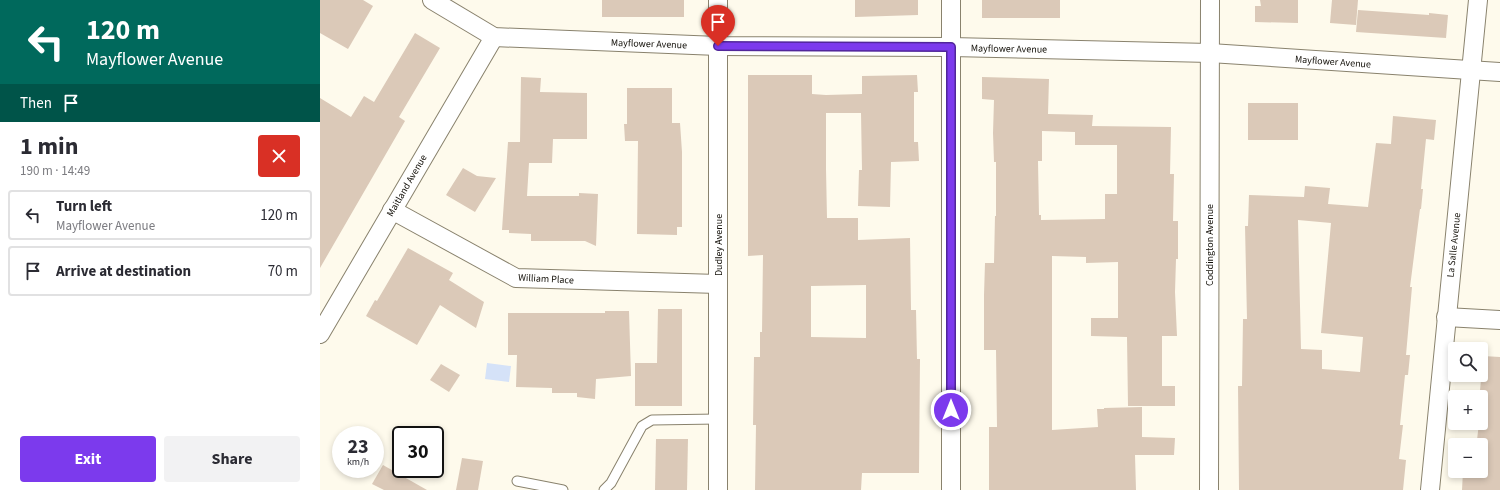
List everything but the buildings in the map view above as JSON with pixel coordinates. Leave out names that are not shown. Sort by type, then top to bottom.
[{"type":"street","name":"Mayflower Avenue","points":[[432,0],[494,37],[718,46],[951,47],[1210,53],[1500,72]]},
{"type":"street","name":"Dudley Avenue","points":[[718,0],[718,490]]},
{"type":"street","points":[[951,0],[951,490]]},
{"type":"street","name":"Coddington Avenue","points":[[1209,490],[1210,0]]},
{"type":"street","name":"La Salle Avenue","points":[[1430,490],[1478,0]]},
{"type":"street","name":"Maitland Avenue","points":[[320,334],[494,37]]},
{"type":"street","name":"William Place","points":[[392,210],[516,278],[718,284]]},
{"type":"street","points":[[1446,317],[1500,320]]},
{"type":"lane","points":[[604,490],[611,483],[642,426],[652,420],[718,419]]},
{"type":"lane","points":[[517,481],[563,490]]},
{"type":"water","points":[[487,363],[511,366],[509,382],[485,379]]},
{"type":"route","points":[[718,46],[951,47],[951,410]]}]
